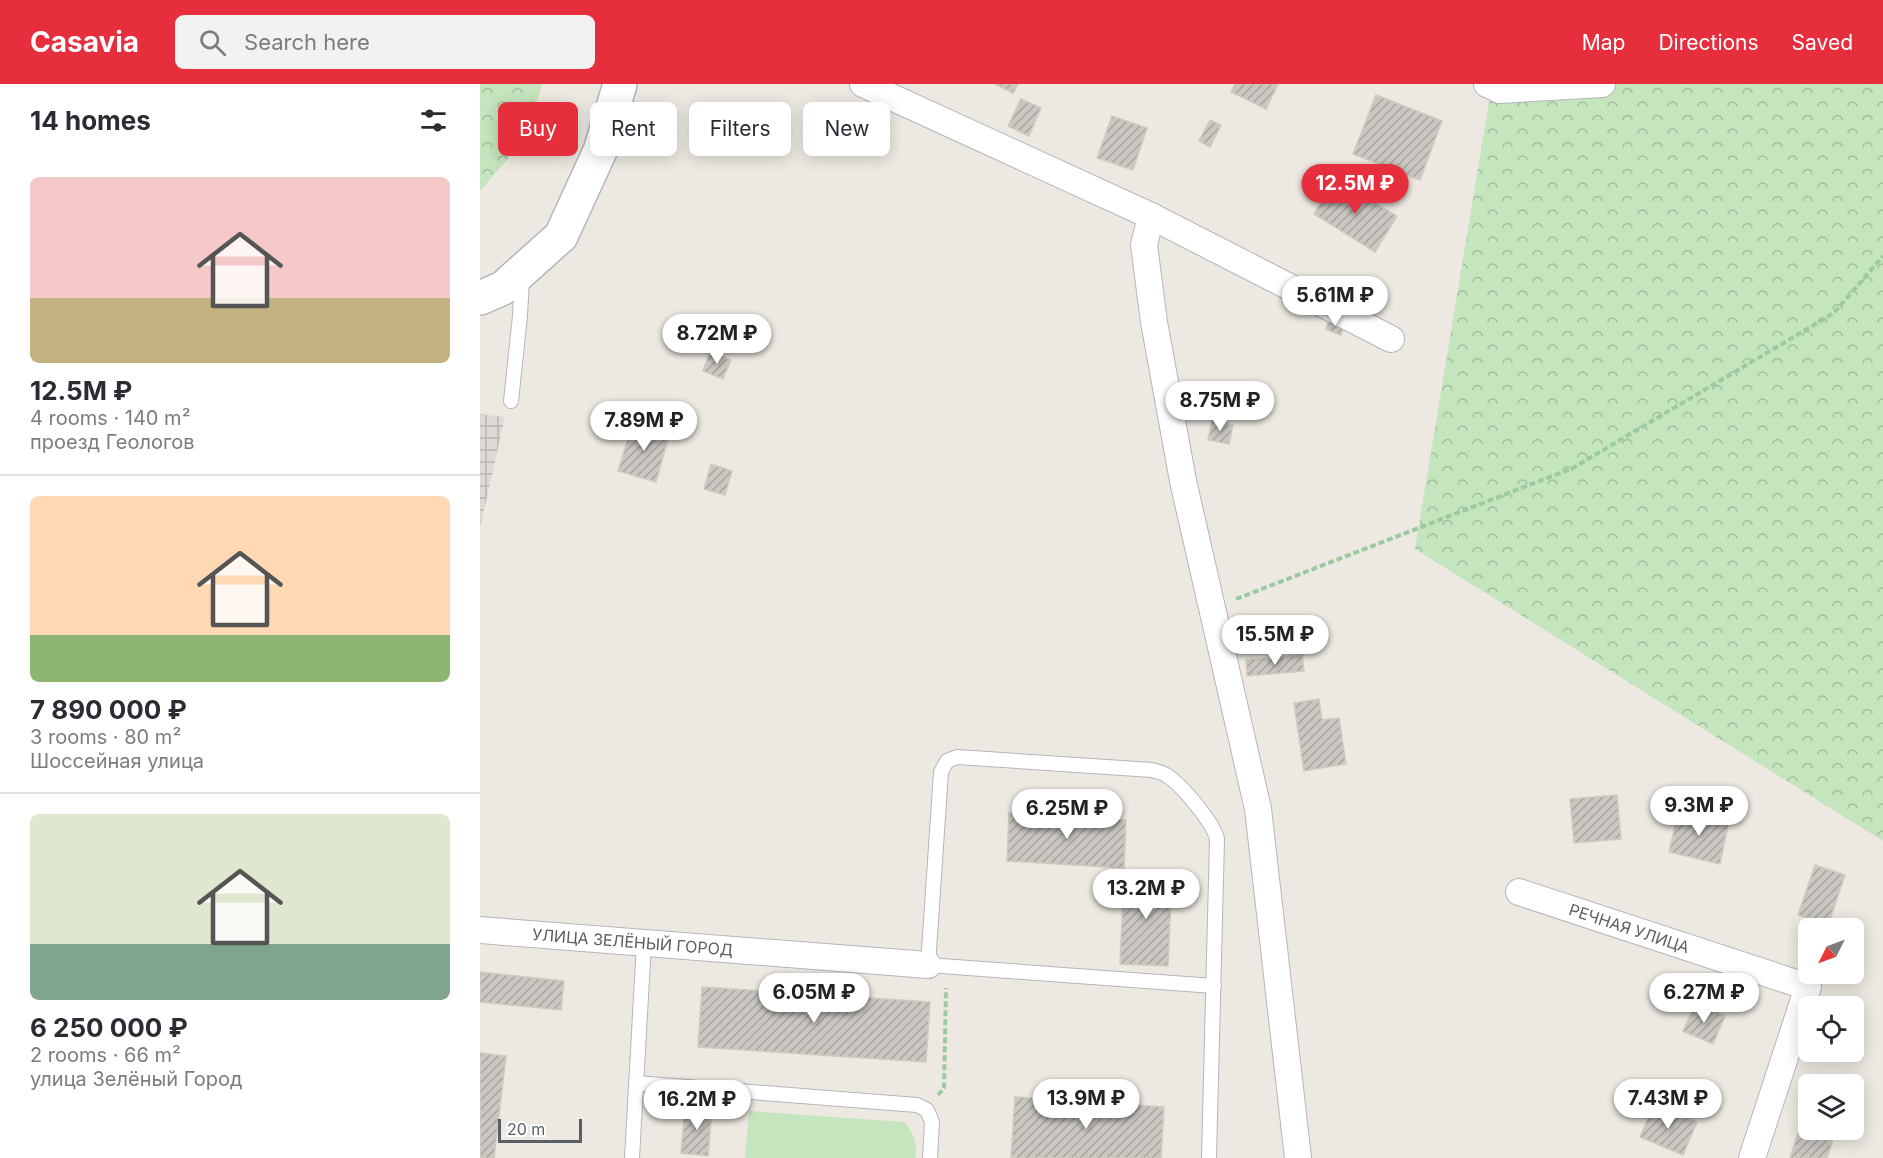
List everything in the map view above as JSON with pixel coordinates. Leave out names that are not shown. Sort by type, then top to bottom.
[{"type":"street","points":[[480,298],[503,288],[561,236],[600,151],[620,84]]},
{"type":"street","points":[[863,84],[1151,216],[1391,339]]},
{"type":"street","points":[[1493,87],[1602,84]]},
{"type":"street","points":[[1151,216],[1144,244],[1154,322],[1184,481],[1258,809],[1298,1158]]},
{"type":"street","name":"РЕЧНАЯ УЛИЦА","points":[[1519,892],[1808,987],[1752,1158]]},
{"type":"street","name":"УЛИЦА ЗЕЛЁНЫЙ ГОРОД","points":[[480,930],[928,965]]},
{"type":"lane","points":[[511,401],[520,316],[522,271]]},
{"type":"lane","points":[[1209,1158],[1214,986],[1217,839],[1211,823],[1175,781],[1164,773],[1152,770],[957,757],[947,761],[941,772],[928,965],[1214,986]]},
{"type":"lane","points":[[632,1158],[644,943]]},
{"type":"lane","points":[[636,1083],[918,1105],[927,1110],[932,1122],[930,1158]]},
{"type":"path","points":[[1213,608],[1573,468],[1834,313],[1883,256]]},
{"type":"path","points":[[927,1110],[944,1088],[946,985],[928,965]]},
{"type":"shaded area","points":[[480,414],[505,417],[480,528]]},
{"type":"green space","points":[[480,84],[542,84],[537,102],[498,102],[498,156],[510,156],[480,191]]},
{"type":"green space","points":[[1492,84],[1883,84],[1883,841],[1415,549]]},
{"type":"green space","points":[[749,1111],[904,1122],[914,1138],[915,1158],[745,1158]]},
{"type":"building","points":[[995,84],[1018,84],[1013,93]]},
{"type":"building","points":[[1235,84],[1278,84],[1266,109],[1231,92]]},
{"type":"building","points":[[1376,95],[1442,121],[1420,180],[1353,154]]},
{"type":"building","points":[[1021,99],[1041,108],[1029,136],[1008,126]]},
{"type":"building","points":[[1112,116],[1147,128],[1133,170],[1097,158]]},
{"type":"building","points":[[1210,120],[1221,125],[1210,147],[1199,141]]},
{"type":"building","points":[[1335,179],[1397,216],[1375,252],[1314,214]]},
{"type":"building","points":[[1330,318],[1345,324],[1341,335],[1326,329]]},
{"type":"building","points":[[710,352],[731,360],[723,379],[703,371]]},
{"type":"building","points":[[1212,420],[1233,425],[1229,444],[1208,440]]},
{"type":"building","points":[[633,422],[670,432],[656,482],[618,471]]},
{"type":"building","points":[[711,464],[732,471],[725,495],[704,489]]},
{"type":"building","points":[[1302,655],[1304,671],[1247,676],[1246,660]]},
{"type":"building","points":[[1319,699],[1322,720],[1339,718],[1346,764],[1304,771],[1294,703]]},
{"type":"building","points":[[1617,795],[1621,839],[1574,843],[1570,799]]},
{"type":"building","points":[[1679,809],[1729,821],[1720,864],[1669,852]]},
{"type":"building","points":[[1009,813],[1126,820],[1124,868],[1007,861]]},
{"type":"building","points":[[1815,865],[1845,875],[1830,918],[1807,918],[1798,915]]},
{"type":"building","points":[[1124,874],[1172,877],[1168,966],[1120,964]]},
{"type":"building","points":[[480,972],[564,981],[561,1010],[480,1002]]},
{"type":"building","points":[[702,987],[930,1002],[926,1062],[698,1047]]},
{"type":"building","points":[[1696,1003],[1725,1016],[1713,1044],[1683,1031]]},
{"type":"building","points":[[480,1053],[506,1056],[494,1158],[480,1158]]},
{"type":"building","points":[[1015,1097],[1164,1107],[1161,1158],[1011,1158]]},
{"type":"building","points":[[1654,1104],[1697,1122],[1683,1155],[1640,1137]]},
{"type":"building","points":[[685,1107],[712,1109],[708,1156],[681,1153]]},
{"type":"building","points":[[1798,1132],[1798,1140],[1833,1140],[1827,1158],[1790,1158]]}]
